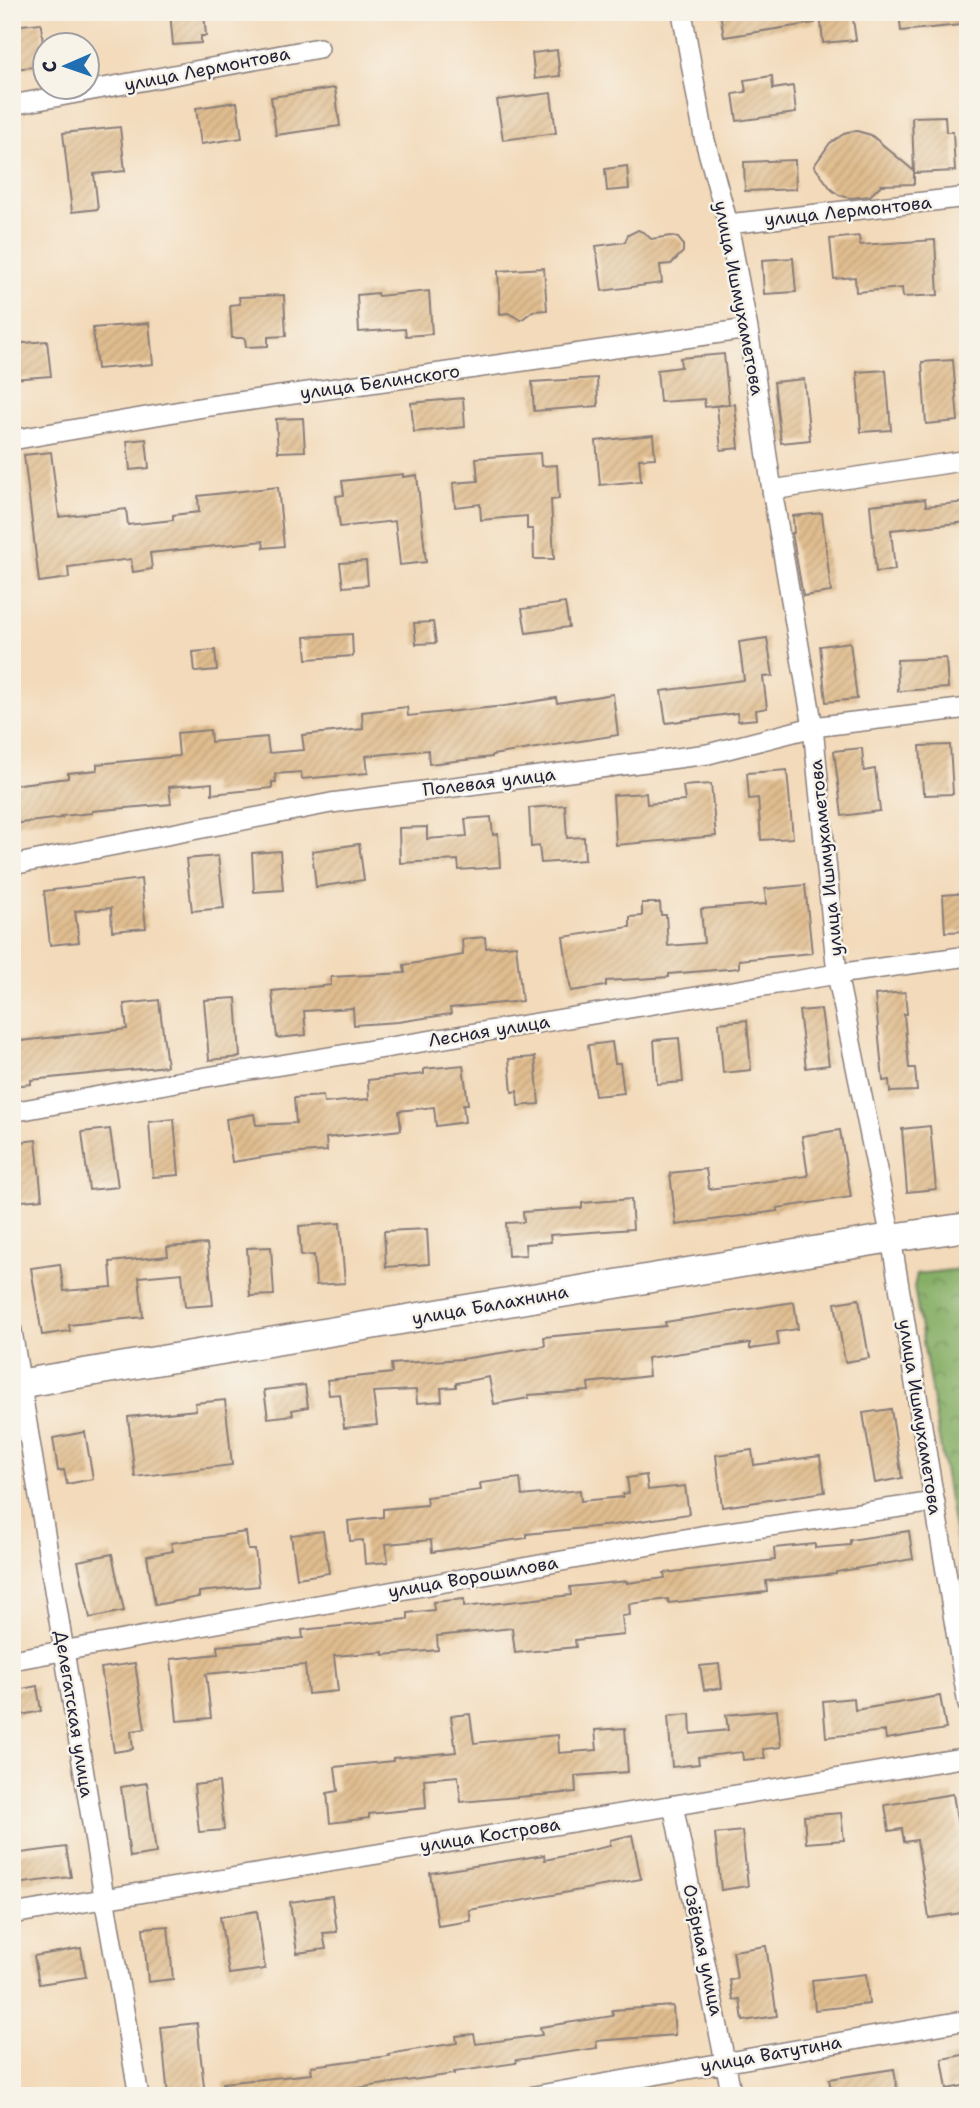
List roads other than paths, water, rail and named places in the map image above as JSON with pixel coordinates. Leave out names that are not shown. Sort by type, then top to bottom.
[{"type":"street","name":"улица Ишмухаметова","points":[[682,12],[704,137],[729,224],[748,328],[772,490],[813,727],[837,974],[891,1238],[968,1704]]},
{"type":"street","name":"улица Лермонтова","points":[[12,105],[319,48]]},
{"type":"street","name":"улица Лермонтова","points":[[729,224],[968,197]]},
{"type":"street","name":"улица Белинского","points":[[12,440],[210,406],[748,328]]},
{"type":"street","points":[[772,490],[968,460]]},
{"type":"street","name":"Полевая улица","points":[[12,865],[331,803],[708,754],[813,727],[968,708]]},
{"type":"street","name":"Лесная улица","points":[[12,1112],[182,1081],[837,974],[968,956]]},
{"type":"street","name":"улица Балахнина","points":[[16,1384],[968,1227]]},
{"type":"street","name":"Делегатская улица","points":[[12,1331],[16,1384],[139,2096]]},
{"type":"street","name":"улица Ворошилова","points":[[12,1660],[701,1536],[935,1502]]},
{"type":"street","name":"улица Кострова","points":[[12,1914],[968,1758]]},
{"type":"street","name":"Озёрная улица","points":[[673,1805],[732,2096]]},
{"type":"street","name":"улица Ватутина","points":[[534,2096],[968,2020]]}]
